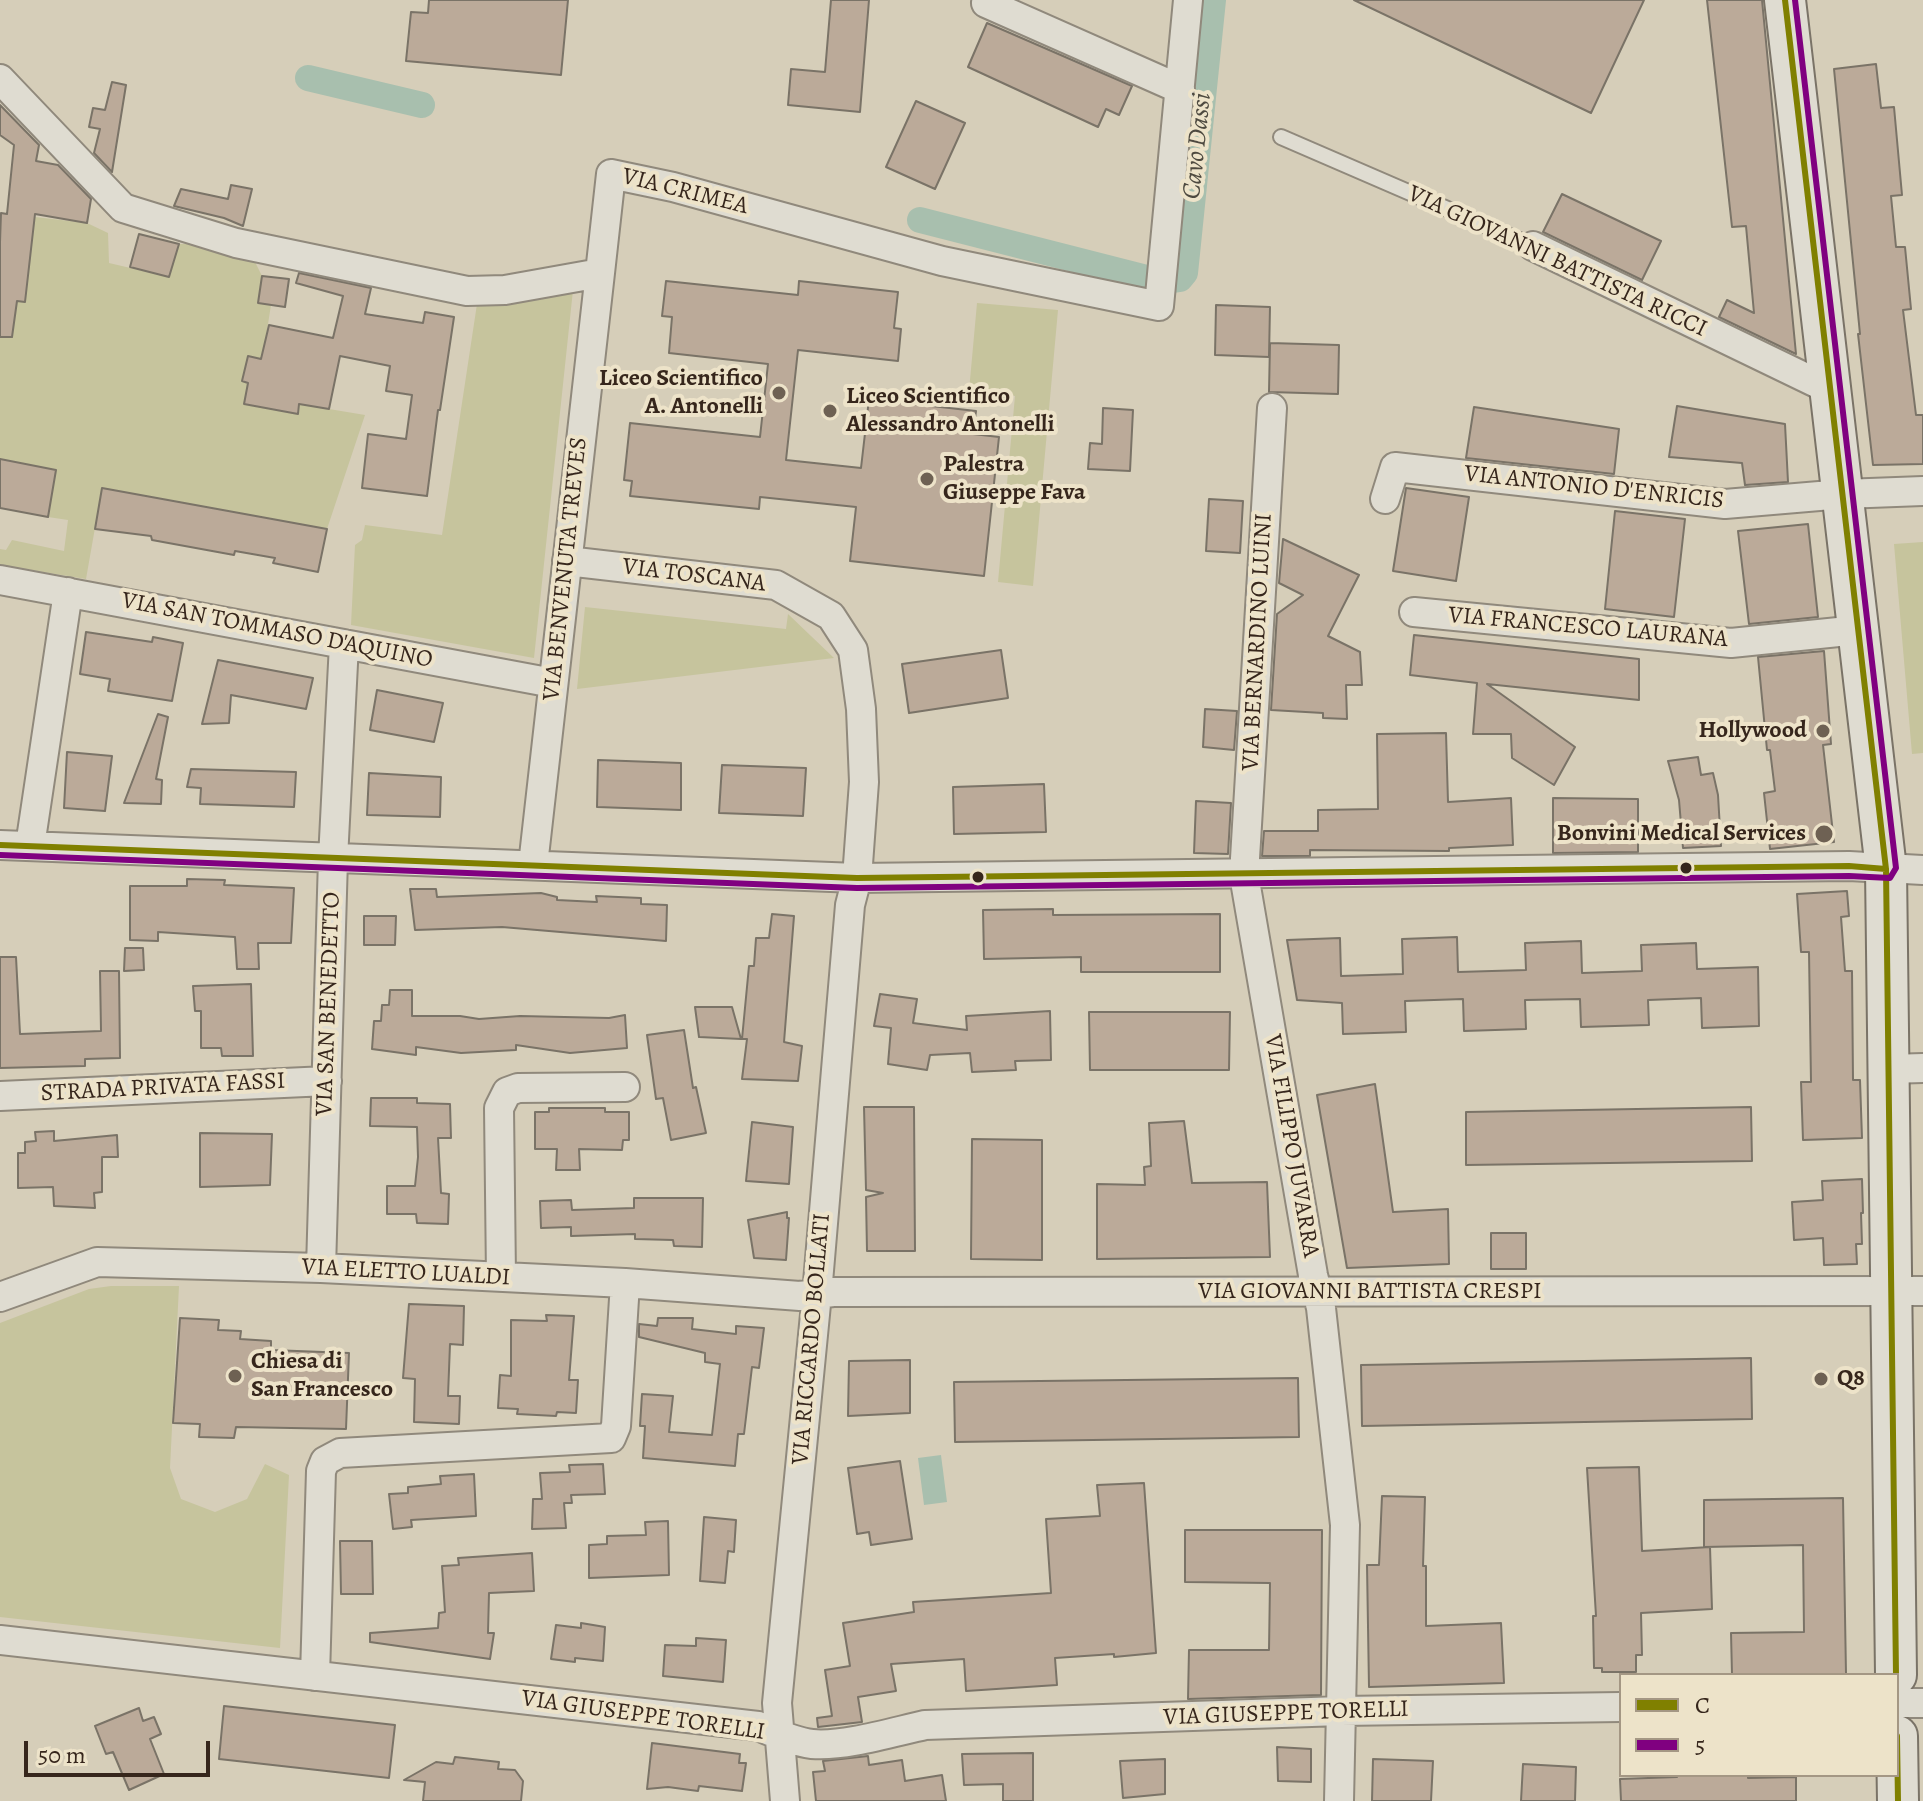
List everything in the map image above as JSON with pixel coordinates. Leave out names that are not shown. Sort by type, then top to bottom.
[{"type":"main road","points":[[1785,0],[1858,630],[1905,869],[1907,1291],[1896,1673]]},
{"type":"main road","points":[[1898,1777],[1898,1801]]},
{"type":"street","name":"VIA CRIMEA","points":[[600,273],[611,174],[673,187],[942,261],[1159,306],[1188,0]]},
{"type":"street","points":[[986,3],[1180,89]]},
{"type":"street","points":[[0,79],[123,208],[236,243],[467,291],[505,290],[600,273]]},
{"type":"street","name":"VIA GIOVANNI BATTISTA RICCI","points":[[1533,246],[1831,390]]},
{"type":"street","name":"VIA BENVENUTA TREVES","points":[[533,865],[600,273]]},
{"type":"street","name":"VIA BERNARDINO LUINI","points":[[1244,875],[1272,408]]},
{"type":"street","name":"VIA ANTONIO D'ENRICIS","points":[[1385,499],[1395,467],[1725,504],[1923,491]]},
{"type":"street","name":"VIA TOSCANA","points":[[567,561],[776,585],[831,616],[853,650],[861,709],[864,782],[857,878]]},
{"type":"street","name":"VIA SAN TOMMASO D'AQUINO","points":[[0,580],[553,683]]},
{"type":"street","points":[[30,846],[68,592]]},
{"type":"street","name":"VIA FRANCESCO LAURANA","points":[[1414,612],[1731,643],[1858,630]]},
{"type":"street","name":"VIA SAN BENEDETTO","points":[[321,1268],[333,859],[344,644]]},
{"type":"street","points":[[0,845],[857,878],[1849,866],[1905,869]]},
{"type":"street","name":"VIA FILIPPO JUVARRA","points":[[1244,875],[1321,1308],[1345,1525],[1339,1801]]},
{"type":"street","name":"VIA RICCARDO BOLLATI","points":[[785,1801],[777,1703],[817,1294],[850,905],[857,878]]},
{"type":"street","name":"STRADA PRIVATA FASSI","points":[[0,1096],[327,1081]]},
{"type":"street","points":[[501,1277],[499,1108],[507,1092],[518,1088],[625,1087]]},
{"type":"street","name":"VIA ELETTO LUALDI","points":[[0,1297],[97,1262],[321,1268],[625,1283],[800,1296],[817,1294]]},
{"type":"street","points":[[315,1676],[321,1471],[325,1461],[340,1453],[611,1438],[616,1426],[625,1283]]},
{"type":"street","name":"VIA GIOVANNI BATTISTA CRESPI","points":[[817,1294],[1907,1291]]},
{"type":"street","name":"VIA GIUSEPPE TORELLI","points":[[0,1640],[758,1726],[780,1736],[813,1744],[859,1740],[925,1725],[1341,1711],[1619,1707]]},
{"type":"street","points":[[1899,1703],[1923,1703]]},
{"type":"lane","name":"VIA GIOVANNI BATTISTA RICCI","points":[[1281,137],[1533,246]]},
{"type":"shaded area","points":[[37,158],[35,217],[87,223],[108,233],[109,263],[169,277],[179,244],[207,244],[252,256],[262,276],[258,303],[271,305],[265,343],[279,346],[299,404],[365,415],[327,529],[102,488],[86,579],[0,565],[0,549],[6,550],[12,540],[64,551],[68,520],[48,517],[56,470],[0,459],[0,299],[17,300]]},
{"type":"shaded area","points":[[573,290],[534,658],[351,625],[355,545],[362,540],[365,525],[442,535],[477,304]]},
{"type":"shaded area","points":[[977,303],[1058,310],[1033,586],[998,582],[1015,396],[969,391]]},
{"type":"shaded area","points":[[1923,542],[1923,753],[1912,754],[1894,544]]},
{"type":"shaded area","points":[[585,607],[786,629],[788,614],[834,658],[577,689]]},
{"type":"shaded area","points":[[179,1286],[170,1468],[181,1499],[215,1512],[247,1499],[265,1464],[289,1475],[280,1648],[0,1617],[0,1323],[89,1289]]},
{"type":"shaded area","points":[[941,1455],[947,1502],[924,1505],[918,1458]]},
{"type":"building","points":[[429,0],[568,0],[561,75],[406,61],[411,12],[428,13]]},
{"type":"building","points":[[831,0],[869,0],[860,112],[788,105],[791,69],[825,72]]},
{"type":"building","points":[[1354,0],[1644,0],[1591,113]]},
{"type":"building","points":[[1707,0],[1762,0],[1796,354],[1719,317],[1727,300],[1754,313],[1746,226],[1732,227]]},
{"type":"building","points":[[987,23],[1132,86],[1119,115],[1106,109],[1098,127],[968,67]]},
{"type":"building","points":[[1876,64],[1881,108],[1894,107],[1902,195],[1891,196],[1896,247],[1905,247],[1911,309],[1903,310],[1916,415],[1923,415],[1923,464],[1873,465],[1834,69]]},
{"type":"building","points":[[112,82],[126,85],[112,172],[94,153],[100,129],[89,127],[93,108],[105,110]]},
{"type":"building","points":[[916,101],[965,123],[935,189],[886,167]]},
{"type":"building","points":[[0,105],[39,145],[36,161],[58,165],[91,199],[87,223],[35,214],[25,302],[17,301],[12,337],[0,337],[1,213],[7,214],[14,145],[0,135]]},
{"type":"building","points":[[231,185],[252,189],[243,226],[174,206],[181,189],[228,199]]},
{"type":"building","points":[[1562,194],[1661,241],[1642,280],[1543,232]]},
{"type":"building","points":[[139,234],[179,244],[169,277],[130,267]]},
{"type":"building","points":[[299,273],[371,288],[365,314],[423,323],[425,312],[454,317],[427,496],[362,488],[368,434],[406,439],[412,395],[386,391],[390,366],[340,356],[329,409],[299,404],[298,414],[244,404],[248,383],[242,381],[248,356],[261,359],[269,325],[333,338],[343,296],[296,283]]},
{"type":"building","points":[[262,276],[289,279],[285,307],[258,303]]},
{"type":"building","points":[[666,281],[798,295],[799,281],[898,292],[894,328],[901,329],[898,361],[798,350],[786,460],[861,468],[869,399],[976,411],[973,434],[999,437],[984,576],[850,561],[856,507],[760,497],[759,509],[630,496],[632,481],[624,480],[630,423],[760,437],[768,364],[669,353],[672,317],[662,316]]},
{"type":"building","points":[[1216,305],[1270,307],[1269,357],[1215,355]]},
{"type":"building","points":[[1270,343],[1339,345],[1338,394],[1269,392]]},
{"type":"building","points":[[1677,406],[1785,424],[1788,482],[1745,485],[1742,463],[1669,457]]},
{"type":"building","points":[[1474,407],[1619,429],[1614,474],[1466,458]]},
{"type":"building","points":[[1103,408],[1133,410],[1130,471],[1088,469],[1090,443],[1102,444]]},
{"type":"building","points":[[0,459],[56,470],[48,517],[0,508]]},
{"type":"building","points":[[102,488],[327,529],[318,572],[273,563],[275,558],[235,551],[234,555],[152,540],[151,536],[95,529]]},
{"type":"building","points":[[1406,488],[1469,497],[1456,581],[1393,571]]},
{"type":"building","points":[[1209,499],[1243,501],[1240,553],[1206,551]]},
{"type":"building","points":[[1615,511],[1685,519],[1674,617],[1605,609]]},
{"type":"building","points":[[1808,524],[1818,617],[1749,624],[1738,531]]},
{"type":"building","points":[[1283,539],[1359,575],[1328,636],[1360,652],[1362,685],[1346,685],[1347,719],[1323,718],[1323,713],[1271,710],[1277,614],[1303,595],[1279,583]]},
{"type":"building","points":[[86,632],[152,642],[153,637],[183,643],[172,701],[108,691],[110,679],[80,674]]},
{"type":"building","points":[[1414,635],[1639,659],[1639,700],[1487,684],[1575,747],[1554,785],[1512,758],[1511,734],[1473,734],[1477,683],[1410,675]]},
{"type":"building","points":[[1001,650],[1008,698],[909,713],[902,664]]},
{"type":"building","points":[[1824,651],[1831,744],[1823,745],[1834,842],[1770,849],[1764,793],[1775,791],[1770,750],[1767,750],[1758,657]]},
{"type":"building","points":[[218,660],[313,678],[306,709],[231,695],[229,723],[202,724]]},
{"type":"building","points":[[377,690],[443,703],[434,742],[370,730]]},
{"type":"building","points":[[1205,709],[1237,711],[1234,750],[1203,747]]},
{"type":"building","points":[[158,714],[168,717],[156,779],[162,780],[161,804],[124,803]]},
{"type":"building","points":[[1446,733],[1448,802],[1511,798],[1513,845],[1449,848],[1449,851],[1310,850],[1310,856],[1262,856],[1264,831],[1318,831],[1318,810],[1378,809],[1377,734]]},
{"type":"building","points":[[67,752],[112,756],[105,811],[64,808]]},
{"type":"building","points":[[1698,757],[1701,775],[1713,773],[1718,795],[1721,846],[1683,848],[1679,800],[1668,761]]},
{"type":"building","points":[[598,760],[681,763],[681,810],[597,807]]},
{"type":"building","points":[[722,765],[806,768],[803,816],[719,813]]},
{"type":"building","points":[[191,769],[296,772],[294,807],[200,804],[201,788],[187,787]]},
{"type":"building","points":[[369,773],[441,777],[440,817],[367,815]]},
{"type":"building","points":[[1044,784],[1046,832],[954,834],[953,787]]},
{"type":"building","points":[[1553,798],[1638,799],[1638,852],[1553,853]]},
{"type":"building","points":[[1196,801],[1231,803],[1228,854],[1194,853]]},
{"type":"building","points":[[187,879],[225,880],[224,885],[294,888],[291,943],[258,943],[259,969],[237,969],[235,937],[158,932],[158,941],[130,940],[130,886],[187,886]]},
{"type":"building","points":[[410,889],[436,889],[437,897],[541,893],[557,897],[557,900],[597,902],[596,896],[641,898],[641,904],[667,905],[666,941],[502,927],[415,930]]},
{"type":"building","points":[[1847,891],[1849,916],[1841,917],[1845,971],[1852,971],[1853,1080],[1860,1080],[1862,1138],[1803,1140],[1801,1082],[1811,1082],[1809,952],[1801,952],[1797,894]]},
{"type":"building","points":[[1053,909],[1053,915],[1220,914],[1220,972],[1081,972],[1081,957],[984,959],[983,910]]},
{"type":"building","points":[[772,914],[794,916],[784,1042],[802,1046],[798,1081],[742,1079],[747,1039],[742,1039],[749,966],[754,966],[756,938],[769,938]]},
{"type":"building","points":[[364,916],[396,916],[395,945],[364,945]]},
{"type":"building","points":[[1457,937],[1458,972],[1526,970],[1525,943],[1581,941],[1582,973],[1642,971],[1641,945],[1696,943],[1697,969],[1758,967],[1759,1026],[1702,1028],[1701,998],[1648,1000],[1649,1025],[1581,1027],[1580,999],[1525,1000],[1526,1029],[1464,1031],[1463,999],[1405,1001],[1406,1032],[1343,1034],[1342,1003],[1297,1000],[1287,940],[1340,938],[1341,976],[1403,974],[1402,939]]},
{"type":"building","points":[[125,948],[143,948],[144,970],[124,971]]},
{"type":"building","points":[[0,957],[16,957],[20,1034],[101,1031],[100,971],[119,971],[120,1058],[85,1059],[85,1066],[0,1068]]},
{"type":"building","points":[[251,984],[253,1056],[222,1056],[221,1048],[201,1048],[201,1011],[195,1011],[193,986]]},
{"type":"building","points":[[390,990],[412,990],[412,1016],[479,1019],[520,1016],[609,1018],[625,1015],[627,1048],[570,1053],[516,1045],[516,1050],[461,1053],[416,1047],[416,1055],[372,1049],[374,1021],[381,1021],[382,1005],[389,1005]]},
{"type":"building","points":[[880,994],[917,999],[913,1023],[967,1030],[966,1016],[1050,1011],[1051,1060],[1015,1061],[1016,1070],[972,1072],[970,1053],[930,1055],[927,1070],[888,1064],[891,1028],[874,1026]]},
{"type":"building","points":[[695,1007],[732,1007],[741,1039],[699,1037]]},
{"type":"building","points":[[1089,1012],[1230,1012],[1229,1070],[1090,1070]]},
{"type":"building","points":[[684,1030],[693,1088],[696,1087],[706,1133],[671,1140],[663,1098],[656,1099],[647,1035]]},
{"type":"building","points":[[1375,1084],[1393,1212],[1448,1209],[1449,1264],[1347,1268],[1317,1095]]},
{"type":"building","points":[[371,1098],[417,1098],[417,1103],[450,1104],[451,1138],[438,1138],[441,1193],[449,1194],[448,1224],[417,1223],[416,1214],[387,1214],[387,1186],[415,1186],[417,1127],[370,1126]]},
{"type":"building","points":[[864,1107],[914,1107],[915,1251],[867,1251],[866,1197],[883,1193],[866,1190]]},
{"type":"building","points":[[1751,1107],[1752,1161],[1466,1165],[1466,1112]]},
{"type":"building","points":[[549,1108],[605,1108],[605,1112],[629,1112],[629,1140],[623,1140],[622,1150],[579,1149],[580,1170],[556,1170],[557,1149],[535,1149],[535,1112],[549,1112]]},
{"type":"building","points":[[1184,1121],[1192,1183],[1267,1182],[1270,1257],[1097,1259],[1097,1184],[1145,1185],[1144,1167],[1151,1166],[1149,1123]]},
{"type":"building","points":[[752,1122],[793,1127],[789,1184],[746,1181]]},
{"type":"building","points":[[54,1131],[54,1141],[117,1135],[118,1157],[102,1157],[102,1192],[94,1193],[95,1208],[54,1206],[53,1187],[18,1188],[18,1153],[25,1153],[25,1142],[36,1141],[35,1132]]},
{"type":"building","points":[[200,1133],[272,1134],[270,1185],[200,1187]]},
{"type":"building","points":[[972,1139],[1042,1140],[1042,1260],[971,1259]]},
{"type":"building","points":[[1862,1179],[1862,1244],[1856,1244],[1857,1264],[1824,1265],[1823,1238],[1794,1240],[1792,1202],[1823,1200],[1822,1181]]},
{"type":"building","points":[[634,1198],[703,1198],[702,1247],[674,1246],[673,1240],[635,1239],[635,1234],[571,1236],[571,1227],[541,1228],[540,1201],[571,1200],[572,1210],[634,1208]]},
{"type":"building","points":[[787,1212],[786,1260],[754,1258],[748,1220]]},
{"type":"building","points":[[1491,1233],[1526,1233],[1526,1269],[1491,1269]]},
{"type":"building","points":[[409,1304],[464,1306],[463,1345],[450,1344],[448,1396],[460,1396],[459,1424],[414,1422],[415,1379],[403,1378]]},
{"type":"building","points":[[546,1315],[574,1316],[569,1380],[578,1380],[576,1413],[557,1412],[556,1416],[517,1414],[518,1409],[498,1408],[500,1375],[511,1376],[511,1320],[547,1321]]},
{"type":"building","name":"Chiesa di San Francesco","points":[[180,1318],[219,1320],[218,1330],[241,1331],[240,1339],[271,1341],[271,1350],[349,1353],[346,1429],[236,1427],[234,1438],[199,1437],[200,1424],[173,1423]]},
{"type":"building","points":[[658,1318],[693,1318],[692,1329],[736,1334],[736,1326],[764,1328],[759,1368],[752,1367],[744,1434],[738,1434],[735,1466],[643,1458],[645,1426],[640,1426],[642,1394],[673,1396],[669,1432],[712,1435],[720,1364],[705,1362],[705,1353],[639,1337],[639,1324],[657,1326]]},
{"type":"building","points":[[1751,1358],[1752,1419],[1362,1426],[1361,1365]]},
{"type":"building","points":[[910,1360],[910,1413],[848,1416],[849,1361]]},
{"type":"building","points":[[1298,1378],[1299,1437],[955,1442],[954,1382]]},
{"type":"building","points":[[900,1461],[912,1539],[871,1545],[869,1532],[857,1534],[848,1468]]},
{"type":"building","points":[[603,1464],[605,1494],[571,1495],[572,1503],[564,1503],[566,1528],[532,1529],[533,1499],[542,1499],[540,1473],[570,1472],[569,1465]]},
{"type":"building","points":[[1639,1467],[1642,1551],[1710,1547],[1712,1609],[1641,1613],[1642,1655],[1636,1655],[1636,1672],[1602,1672],[1602,1668],[1594,1668],[1593,1616],[1596,1616],[1587,1468]]},
{"type":"building","points":[[474,1474],[476,1516],[411,1520],[412,1527],[393,1529],[389,1494],[408,1493],[408,1487],[441,1484],[440,1476]]},
{"type":"building","points":[[1144,1483],[1156,1653],[1055,1658],[1057,1685],[966,1691],[964,1659],[891,1664],[896,1691],[858,1697],[862,1722],[818,1727],[817,1718],[832,1716],[825,1670],[850,1666],[843,1623],[914,1612],[913,1602],[1051,1593],[1046,1519],[1100,1516],[1097,1485]]},
{"type":"building","points":[[1382,1496],[1425,1497],[1423,1566],[1426,1566],[1426,1626],[1501,1623],[1504,1683],[1369,1687],[1367,1565],[1379,1565]]},
{"type":"building","points":[[1843,1498],[1846,1673],[1732,1673],[1731,1633],[1804,1632],[1803,1545],[1704,1547],[1704,1500]]},
{"type":"building","points":[[704,1517],[736,1520],[734,1552],[728,1551],[725,1583],[700,1581]]},
{"type":"building","points":[[668,1521],[669,1575],[589,1578],[589,1545],[607,1544],[607,1536],[646,1535],[645,1522]]},
{"type":"building","points":[[1185,1530],[1322,1530],[1321,1695],[1188,1699],[1189,1650],[1269,1650],[1270,1583],[1185,1582]]},
{"type":"building","points":[[340,1541],[372,1541],[373,1594],[341,1594]]},
{"type":"building","points":[[532,1553],[534,1591],[489,1593],[488,1633],[494,1633],[490,1659],[370,1642],[370,1633],[438,1628],[439,1613],[445,1612],[442,1566],[459,1565],[458,1558]]},
{"type":"building","points":[[581,1623],[605,1627],[603,1661],[551,1659],[556,1625],[581,1628]]},
{"type":"building","points":[[696,1638],[726,1640],[723,1682],[663,1676],[665,1645],[696,1646]]},
{"type":"building","points":[[224,1706],[395,1725],[389,1778],[219,1759]]},
{"type":"building","points":[[139,1708],[143,1721],[154,1717],[161,1734],[150,1739],[164,1774],[129,1790],[113,1752],[106,1754],[95,1726]]},
{"type":"building","points":[[652,1743],[740,1754],[739,1763],[746,1763],[742,1791],[699,1786],[698,1791],[668,1787],[647,1789]]},
{"type":"building","points":[[1277,1747],[1311,1749],[1311,1782],[1278,1781]]},
{"type":"building","points":[[1033,1753],[1033,1801],[1003,1801],[1003,1784],[964,1785],[962,1754]]},
{"type":"building","points":[[868,1756],[869,1765],[902,1760],[905,1781],[942,1775],[946,1801],[816,1801],[813,1772],[825,1771],[823,1761]]},
{"type":"building","points":[[455,1757],[499,1762],[498,1769],[515,1770],[523,1781],[521,1801],[423,1801],[425,1782],[404,1780],[436,1762],[453,1764]]},
{"type":"building","points":[[1165,1759],[1165,1794],[1123,1798],[1120,1761]]},
{"type":"building","points":[[1373,1759],[1433,1761],[1431,1801],[1372,1801]]},
{"type":"building","points":[[1523,1764],[1576,1767],[1575,1801],[1521,1801]]},
{"type":"building","points":[[1796,1777],[1796,1801],[1621,1801],[1620,1779]]},
{"type":"waterway","name":"Cavo Dassi","points":[[1167,281],[1180,279],[1185,273],[1213,0]]},
{"type":"waterway","name":"Cavo Dassi","points":[[308,78],[422,105]]},
{"type":"waterway","name":"Cavo Dassi","points":[[920,220],[1147,278]]},
{"type":"transit line","name":"C","points":[[1785,0],[1886,869],[1896,1673]]},
{"type":"transit line","name":"5","points":[[0,855],[857,888],[1890,878],[1896,868],[1795,0]]},
{"type":"transit line","name":"C","points":[[0,845],[857,878],[1849,866],[1886,869]]},
{"type":"transit line","name":"C","points":[[1898,1777],[1898,1801]]},
{"type":"place","name":"Liceo Scientifico A. Antonelli","points":[[779,393]]},
{"type":"place","name":"Liceo Scientifico Alessandro Antonelli","points":[[830,411]]},
{"type":"place","name":"Palestra Giuseppe Fava","points":[[927,479]]},
{"type":"place","name":"Hollywood","points":[[1823,731]]},
{"type":"place","name":"Bonvini Medical Services","points":[[1824,834]]},
{"type":"place","name":"Chiesa di San Francesco","points":[[235,1376]]},
{"type":"place","name":"Q8","points":[[1821,1379]]}]
